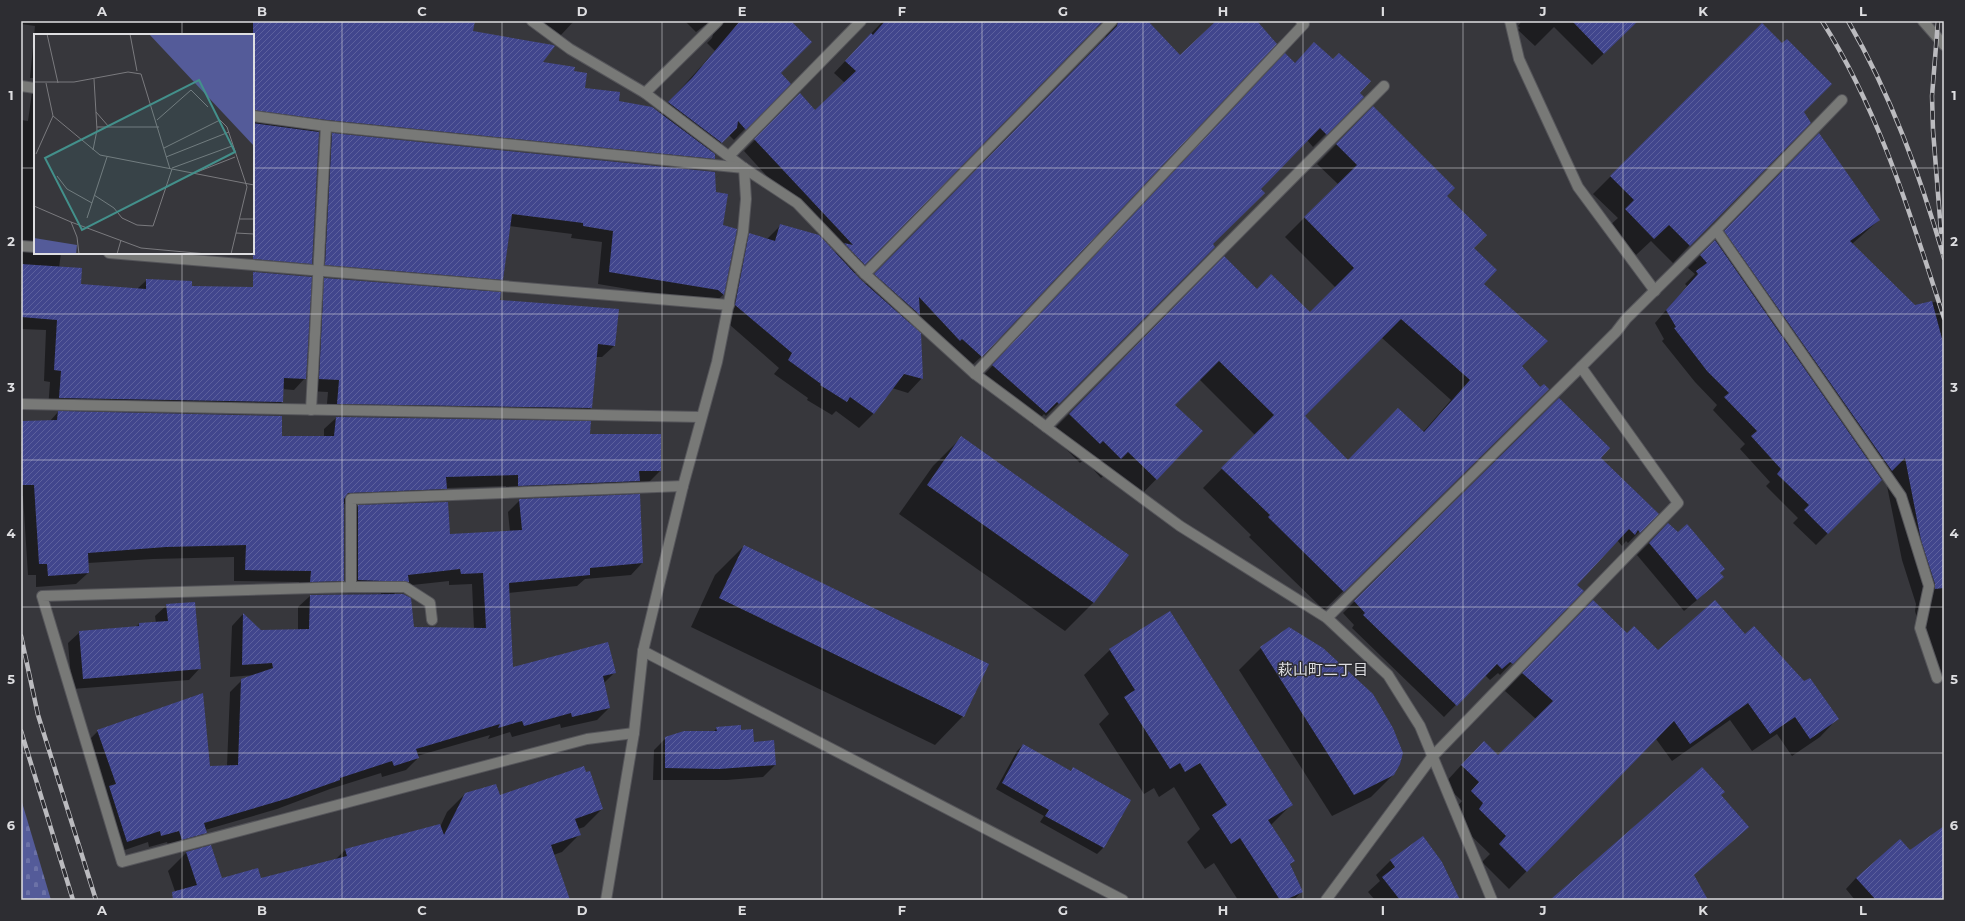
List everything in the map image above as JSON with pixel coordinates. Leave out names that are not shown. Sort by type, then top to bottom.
[{"type":"street","points":[[532,21],[570,49],[645,93],[744,168],[797,203],[865,274],[975,374],[1180,526],[1327,618],[1388,675],[1420,726],[1492,900]]},
{"type":"street","points":[[645,93],[718,21]]},
{"type":"street","points":[[729,156],[860,21]]},
{"type":"street","points":[[865,274],[1112,21]]},
{"type":"street","points":[[975,374],[1304,24],[1302,21]]},
{"type":"street","points":[[1510,21],[1519,58],[1578,187],[1655,291]]},
{"type":"street","points":[[1923,21],[1944,45]]},
{"type":"street","points":[[21,86],[34,88]]},
{"type":"street","points":[[1046,427],[1384,86]]},
{"type":"street","points":[[1327,618],[1616,332],[1626,319],[1716,230],[1842,100]]},
{"type":"street","points":[[254,116],[326,126],[744,168]]},
{"type":"street","points":[[311,410],[326,126]]},
{"type":"street","points":[[606,900],[634,733],[643,651],[683,486],[717,362],[743,232],[746,199],[744,168]]},
{"type":"street","points":[[1716,230],[1901,496],[1929,586],[1920,628],[1938,678]]},
{"type":"street","points":[[21,246],[34,247]]},
{"type":"street","points":[[121,254],[729,305]]},
{"type":"street","points":[[1326,900],[1432,757],[1678,503],[1581,367]]},
{"type":"street","points":[[21,404],[701,417]]},
{"type":"street","points":[[351,587],[351,499],[683,486]]},
{"type":"street","points":[[432,620],[430,603],[405,587],[351,587],[42,596],[122,862],[586,739],[634,733]]},
{"type":"street","points":[[643,651],[1123,900]]},
{"type":"green space","points":[[21,799],[51,900],[21,900]]},
{"type":"building","points":[[253,21],[475,21],[473,31],[555,46],[543,62],[575,67],[574,71],[587,73],[585,88],[620,92],[619,101],[652,107],[715,154],[715,159],[327,120],[254,110]]},
{"type":"building","points":[[740,21],[791,21],[812,42],[781,73],[791,84],[746,130],[738,121],[737,128],[722,143],[668,102],[692,78]]},
{"type":"building","points":[[885,21],[1103,21],[865,265],[844,243],[853,245],[754,139],[800,93],[815,110],[856,71],[845,61],[871,33],[873,35]]},
{"type":"building","points":[[1118,21],[1148,21],[1180,55],[1216,21],[1257,21],[1277,44],[982,357],[962,339],[960,341],[919,297],[920,315],[874,274],[1117,26]]},
{"type":"building","points":[[1572,21],[1638,21],[1604,54]]},
{"type":"building","points":[[1762,23],[1782,43],[1787,39],[1832,84],[1804,112],[1811,123],[1690,246],[1669,225],[1654,239],[1625,209],[1634,200],[1610,176]]},
{"type":"building","points":[[1314,42],[1333,59],[1339,53],[1371,81],[1360,93],[1364,97],[1327,135],[1320,128],[1261,189],[1265,193],[1213,244],[1215,247],[1059,404],[1057,402],[1046,413],[992,365],[1285,53],[1295,63]]},
{"type":"building","points":[[1373,106],[1455,188],[1447,196],[1487,235],[1474,248],[1497,270],[1484,284],[1548,341],[1522,366],[1540,387],[1544,384],[1549,389],[1344,592],[1268,517],[1270,515],[1221,468],[1274,415],[1219,361],[1175,405],[1203,431],[1157,480],[1128,452],[1121,459],[1103,441],[1100,444],[1069,414],[1224,256],[1257,289],[1271,274],[1310,312],[1354,268],[1304,217],[1357,165],[1336,144]],"holes":[[[1401,319],[1470,380],[1424,432],[1398,408],[1348,460],[1305,416]]]},
{"type":"building","points":[[254,123],[319,132],[312,264],[253,259]]},
{"type":"building","points":[[332,133],[715,172],[716,192],[728,194],[723,225],[737,229],[724,295],[718,290],[609,272],[613,231],[583,226],[583,223],[512,214],[503,280],[325,265]]},
{"type":"building","points":[[1819,133],[1880,220],[1850,241],[1915,305],[1932,301],[1944,346],[1944,588],[1935,589],[1935,584],[1921,540],[1905,458],[1892,471],[1724,231]]},
{"type":"building","points":[[780,224],[819,235],[860,279],[921,333],[923,379],[904,374],[874,414],[850,397],[847,402],[820,385],[821,384],[788,360],[792,353],[735,305],[749,233],[775,241]]},
{"type":"building","points":[[1715,240],[1882,480],[1828,534],[1804,510],[1809,505],[1777,474],[1781,469],[1751,436],[1757,431],[1724,397],[1729,393],[1707,371],[1674,328],[1676,327],[1666,310],[1698,274],[1696,271],[1707,263],[1700,255]]},
{"type":"building","points":[[21,264],[82,268],[81,284],[146,289],[146,279],[192,281],[192,286],[253,287],[253,272],[312,277],[306,379],[284,378],[283,402],[59,398],[61,371],[54,370],[57,320],[21,317]]},
{"type":"building","points":[[324,278],[501,292],[500,300],[619,309],[615,346],[598,344],[592,408],[337,404],[339,380],[319,379]]},
{"type":"building","points":[[1559,398],[1610,448],[1601,458],[1659,514],[1640,533],[1638,530],[1635,535],[1629,529],[1577,585],[1584,591],[1513,664],[1510,662],[1502,669],[1497,664],[1457,706],[1363,615],[1365,613],[1354,601]]},
{"type":"building","points":[[58,411],[282,416],[282,436],[334,436],[336,417],[591,421],[590,434],[661,434],[661,471],[639,471],[640,481],[518,486],[518,475],[446,477],[447,489],[348,493],[344,499],[344,581],[310,582],[311,571],[245,570],[246,545],[166,547],[88,553],[89,573],[48,576],[47,564],[39,564],[34,485],[21,485],[21,421],[57,420]]},
{"type":"building","points":[[961,436],[1129,555],[1094,603],[927,485]]},
{"type":"building","points":[[640,494],[643,563],[590,568],[590,575],[509,583],[513,667],[608,642],[616,673],[603,676],[610,708],[572,717],[571,713],[524,726],[522,721],[498,728],[500,724],[416,749],[419,758],[394,766],[392,761],[340,778],[340,780],[289,798],[204,823],[207,833],[182,840],[179,831],[161,836],[160,831],[127,842],[109,786],[116,784],[97,730],[203,693],[210,766],[238,765],[241,679],[273,668],[272,663],[242,665],[243,613],[261,630],[309,629],[310,595],[403,594],[411,598],[414,627],[486,628],[483,573],[461,574],[460,569],[408,575],[409,582],[358,580],[358,505],[448,502],[450,534],[522,530],[519,499]]},
{"type":"building","points":[[1668,523],[1678,532],[1687,524],[1725,569],[1720,573],[1724,577],[1697,600],[1649,543]]},
{"type":"building","points":[[744,545],[989,664],[964,717],[719,598]]},
{"type":"building","points":[[1593,600],[1627,633],[1634,626],[1658,650],[1715,600],[1745,634],[1754,626],[1804,681],[1810,678],[1839,719],[1810,739],[1795,717],[1770,734],[1748,703],[1690,744],[1674,721],[1527,872],[1499,844],[1506,836],[1479,809],[1483,803],[1471,791],[1479,782],[1461,765],[1484,741],[1498,755],[1553,701],[1522,673]]},
{"type":"building","points":[[195,602],[201,669],[83,679],[79,631],[139,626],[139,623],[168,621],[166,604]]},
{"type":"building","points":[[1170,611],[1293,805],[1268,820],[1295,861],[1290,864],[1303,892],[1285,900],[1280,900],[1240,838],[1231,844],[1212,815],[1227,805],[1200,763],[1185,772],[1180,763],[1170,769],[1124,697],[1135,690],[1109,649]]},
{"type":"building","points":[[1289,627],[1323,648],[1373,694],[1393,728],[1403,753],[1400,764],[1394,775],[1354,795],[1260,647]]},
{"type":"building","points":[[741,725],[741,730],[753,729],[754,742],[774,740],[776,765],[719,769],[665,768],[665,737],[684,731],[717,731],[716,727]]},
{"type":"building","points":[[1023,744],[1071,771],[1073,767],[1131,800],[1104,848],[1045,816],[1049,810],[1002,783]]},
{"type":"building","points":[[584,766],[586,772],[590,771],[603,809],[575,819],[581,835],[551,845],[570,900],[173,900],[172,892],[197,885],[186,852],[211,845],[222,878],[258,868],[261,878],[347,856],[345,849],[440,824],[444,835],[465,793],[496,784],[500,795]]},
{"type":"building","points":[[1702,767],[1725,792],[1721,795],[1749,827],[1694,875],[1708,900],[1550,900]]},
{"type":"building","points":[[1944,826],[1944,900],[1876,900],[1856,878],[1900,839],[1910,850]]},
{"type":"building","points":[[1423,836],[1442,862],[1460,900],[1400,900],[1382,877],[1395,867],[1390,860]]},
{"type":"railway","points":[[1822,21],[1843,56],[1877,128],[1906,204],[1944,318]]},
{"type":"railway","points":[[1848,21],[1878,78],[1903,136],[1925,196],[1944,258]]},
{"type":"railway","points":[[1938,21],[1932,96],[1933,130],[1941,232]]},
{"type":"railway","points":[[21,636],[38,715],[96,900]]},
{"type":"railway","points":[[21,731],[73,900]]},
{"type":"district","name":"萩山町二丁目","points":[[1323,669]]}]
